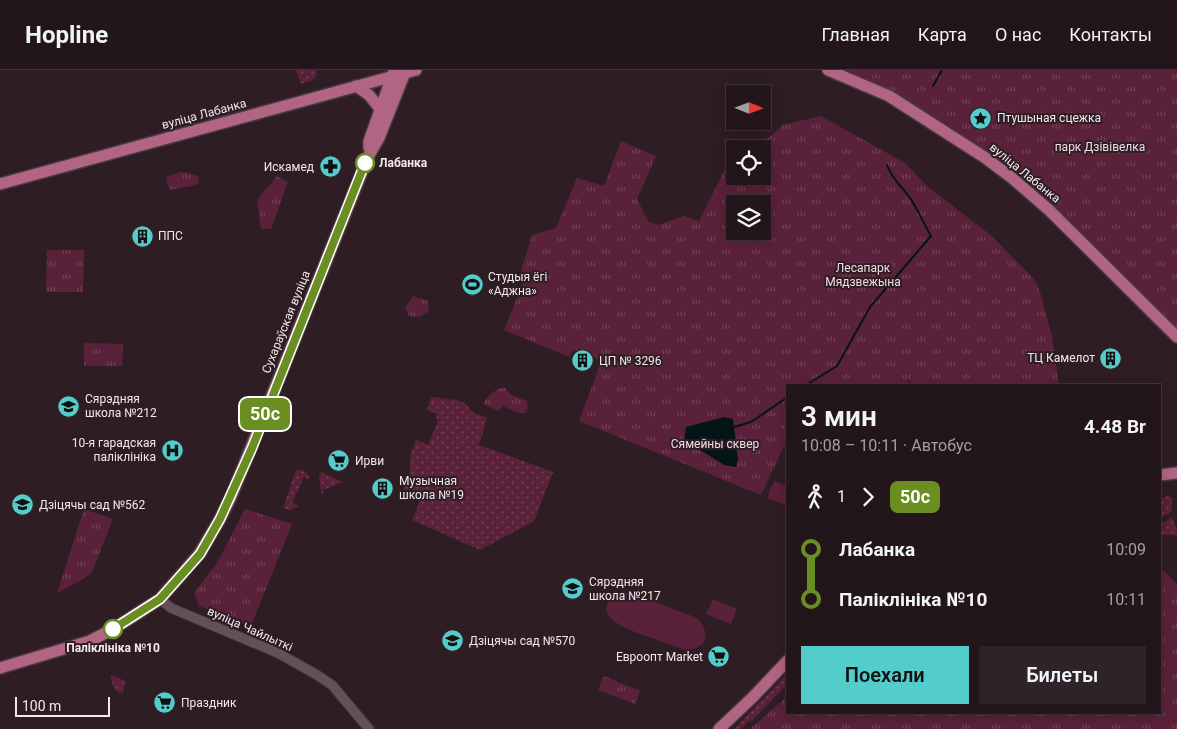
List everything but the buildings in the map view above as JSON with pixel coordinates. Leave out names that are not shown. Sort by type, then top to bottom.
[{"type":"main road","name":"вуліца Лабанка","points":[[828,70],[889,96],[945,131],[1012,178],[1050,210],[1177,337]]},
{"type":"main road","name":"вуліца Лабанка","points":[[0,184],[403,72]]},
{"type":"main road","name":"Сухараўская вуліца","points":[[368,157],[369,142],[381,110],[403,72]]},
{"type":"main road","name":"Сухараўская вуліца","points":[[0,668],[90,641],[113,629],[160,599],[200,554],[231,497],[368,157],[376,144],[403,72]]},
{"type":"main road","points":[[356,86],[369,95],[381,110]]},
{"type":"main road","points":[[1161,475],[1177,473]]},
{"type":"main road","points":[[719,729],[754,697],[786,662]]},
{"type":"street","name":"вуліца Чайлыткі","points":[[160,599],[171,608],[278,653],[317,675],[332,685],[369,729]]},
{"type":"green space","points":[[296,70],[316,70],[317,74],[313,80],[301,84]]},
{"type":"green space","name":"парк Дзівівелка","points":[[842,70],[1177,70],[1177,332],[1029,185],[1001,161],[930,114],[892,92]]},
{"type":"green space","name":"Лесапарк Мядзвежына","points":[[821,116],[905,163],[927,186],[993,237],[1034,279],[1040,292],[1052,336],[1059,384],[912,384],[908,379],[908,384],[786,384],[786,447],[784,446],[761,495],[579,421],[600,360],[573,349],[570,357],[504,330],[527,274],[521,271],[532,235],[556,228],[577,178],[604,186],[621,141],[656,156],[637,199],[648,221],[658,225],[684,216],[699,221],[726,167],[726,185],[771,185],[771,140],[765,140],[783,125]]},
{"type":"green space","points":[[180,172],[198,176],[199,183],[170,190],[166,177]]},
{"type":"green space","points":[[277,176],[288,182],[271,229],[261,229],[257,200]]},
{"type":"green space","points":[[47,250],[84,250],[83,292],[46,292]]},
{"type":"green space","points":[[413,296],[428,301],[429,311],[419,317],[409,316],[405,307]]},
{"type":"green space","points":[[84,343],[123,344],[122,366],[84,366]]},
{"type":"green space","points":[[500,388],[505,388],[511,395],[527,401],[528,408],[525,413],[519,413],[503,406],[499,411],[483,404],[490,394]]},
{"type":"green space","points":[[431,397],[456,400],[466,404],[472,412],[487,418],[479,445],[553,472],[534,521],[480,550],[412,520],[420,496],[403,489],[410,472],[410,456],[416,440],[428,445],[438,420],[436,418],[437,414],[427,410]]},
{"type":"green space","points":[[296,470],[302,470],[310,476],[308,479],[304,477],[292,503],[299,506],[290,510],[283,508]]},
{"type":"green space","points":[[321,472],[343,482],[323,490],[322,498],[319,477]]},
{"type":"green space","points":[[774,481],[786,486],[786,506],[767,498]]},
{"type":"green space","points":[[1167,496],[1172,498],[1172,511],[1161,518],[1161,499]]},
{"type":"green space","points":[[84,509],[113,519],[92,572],[82,580],[57,593]]},
{"type":"green space","points":[[245,509],[292,524],[251,626],[199,606],[194,593],[217,563]]},
{"type":"green space","points":[[1172,517],[1177,535],[1161,535],[1161,524]]},
{"type":"green space","points":[[1161,571],[1165,571],[1177,584],[1177,729],[750,729],[784,699],[786,695],[786,714],[1161,714]]},
{"type":"green space","points":[[618,592],[631,593],[697,618],[704,629],[705,639],[703,643],[693,649],[686,650],[622,626],[608,615],[606,608],[609,601]]},
{"type":"green space","points":[[713,599],[737,609],[731,624],[706,614]]},
{"type":"green space","points":[[110,675],[126,681],[123,692],[119,693],[114,689]]},
{"type":"green space","points":[[786,675],[786,685],[753,720],[749,721],[741,729],[734,729]]},
{"type":"green space","points":[[604,676],[640,691],[635,704],[598,690]]},
{"type":"shaded area","points":[[724,417],[733,419],[738,460],[736,467],[724,465],[684,442],[686,427]]},
{"type":"waterway","points":[[933,86],[942,70]]},
{"type":"waterway","points":[[808,384],[837,366],[870,307],[931,236],[912,201],[892,175],[887,165]]},
{"type":"waterway","points":[[734,427],[751,422],[786,398]]},
{"type":"bus line","name":"50с","points":[[113,629],[160,599],[206,545],[231,497],[252,448],[365,163]]},
{"type":"place","name":"Птушыная сцежка","points":[[981,118]]},
{"type":"place","name":"Лабанка","points":[[365,163]]},
{"type":"place","name":"Искамед","points":[[330,167]]},
{"type":"place","name":"ППС","points":[[142,236]]},
{"type":"place","name":"Студыя ёгі «Аджна»","points":[[472,284]]},
{"type":"place","name":"ТЦ Камелот","points":[[1111,358]]},
{"type":"place","name":"ЦП № 3296","points":[[583,361]]},
{"type":"place","name":"Сярэдняя школа №212","points":[[69,406]]},
{"type":"place","name":"10-я гарадская паліклініка","points":[[172,450]]},
{"type":"place","name":"Ирви","points":[[339,461]]},
{"type":"place","name":"Музычная школа №19","points":[[383,488]]},
{"type":"place","name":"Дзіцячы сад №562","points":[[23,505]]},
{"type":"place","name":"Сярэдняя школа №217","points":[[573,589]]},
{"type":"place","name":"Паліклініка №10","points":[[113,629]]},
{"type":"place","name":"Дзіцячы сад №570","points":[[453,641]]},
{"type":"place","name":"Евроопт Market","points":[[719,657]]},
{"type":"place","name":"Праздник","points":[[165,703]]},
{"type":"park label","name":"Сямейны сквер","points":[[715,444]]}]
